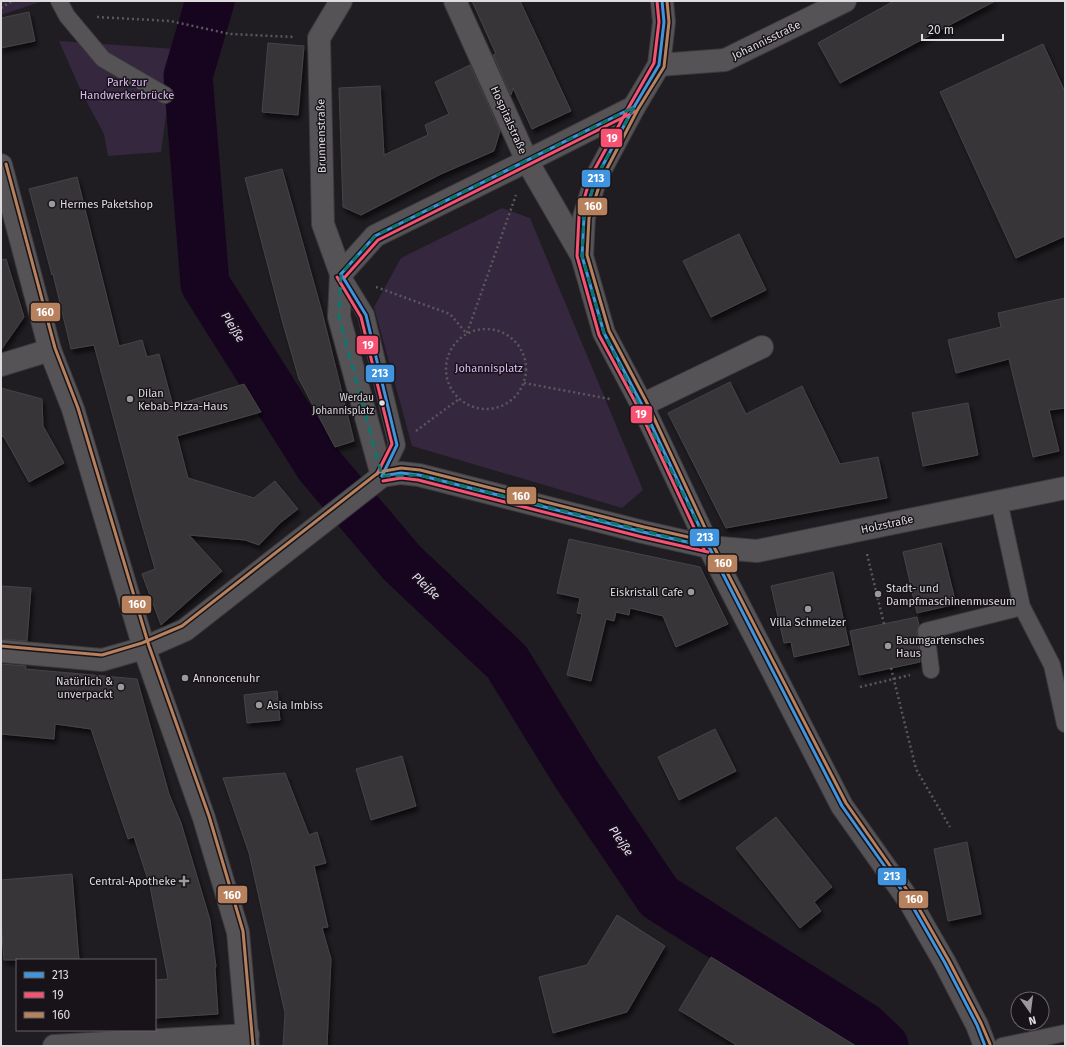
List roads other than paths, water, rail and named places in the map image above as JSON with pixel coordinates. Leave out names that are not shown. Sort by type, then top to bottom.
[{"type":"street","name":"Brunnenstraße","points":[[340,274],[322,224],[319,38],[341,1]]},
{"type":"street","name":"Hospitalstraße","points":[[455,1],[527,161],[582,256]]},
{"type":"street","points":[[662,1],[664,22],[659,65],[634,107],[596,178],[584,217],[582,256],[604,333],[642,405],[709,547],[842,806],[910,902],[945,963],[977,1025],[985,1046]]},
{"type":"street","name":"Johannisstraße","points":[[659,65],[725,60],[845,1]]},
{"type":"street","points":[[376,480],[339,317],[340,274],[375,236],[634,107]]},
{"type":"street","points":[[1,165],[50,350],[73,409],[144,648],[204,818],[238,932],[248,1041],[54,1046]]},
{"type":"street","points":[[642,405],[762,347]]},
{"type":"street","points":[[1,365],[50,350]]},
{"type":"street","points":[[1,651],[102,660],[144,648],[185,630],[376,480],[401,473],[419,475],[590,517],[643,532],[709,547]]},
{"type":"street","name":"Holzstraße","points":[[709,547],[758,551],[1065,488]]},
{"type":"lane","points":[[59,1],[67,16],[102,59],[165,95]]},
{"type":"lane","points":[[340,274],[366,315],[397,445],[376,480]]},
{"type":"lane","points":[[998,501],[1022,607],[1052,665],[1065,724]]},
{"type":"lane","points":[[930,670],[926,631],[1022,607]]},
{"type":"lane","points":[[1002,1046],[1065,1033]]},
{"type":"waterway","name":"Pleiße","points":[[210,1],[188,76],[205,284],[319,465],[402,563],[507,662],[576,774],[659,897],[864,1027],[884,1046]]},
{"type":"place","name":"Hermes Paketshop","points":[[52,204]]},
{"type":"place","name":"Dilan Kebab-Pizza-Haus","points":[[130,399]]},
{"type":"place","name":"Werdau Johannisplatz","points":[[382,403]]},
{"type":"place","name":"Eiskristall Cafe","points":[[691,592]]},
{"type":"place","name":"Stadt- und Dampfmaschinenmuseum","points":[[878,594]]},
{"type":"place","name":"Villa Schmelzer","points":[[808,609]]},
{"type":"place","name":"Baumgartensches Haus","points":[[888,646]]},
{"type":"place","name":"Annoncenuhr","points":[[185,678]]},
{"type":"place","name":"Natürlich & unverpackt","points":[[121,687]]},
{"type":"place","name":"Asia Imbiss","points":[[259,705]]},
{"type":"place","name":"Central-Apotheke","points":[[184,881]]},
{"type":"park label","name":"Park zur Handwerkerbrücke","points":[[127,88]]},
{"type":"park label","name":"Johannisplatz","points":[[489,368]]}]
